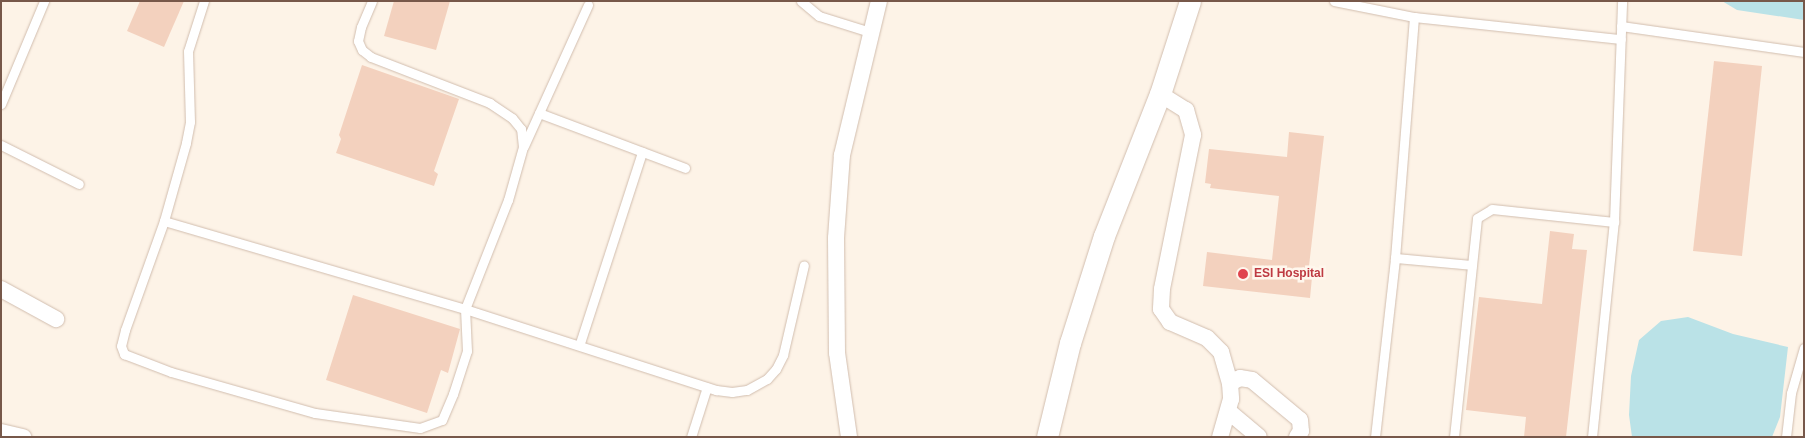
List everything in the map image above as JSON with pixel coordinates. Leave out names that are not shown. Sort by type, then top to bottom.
[{"type":"street","points":[[849,437],[837,352],[836,238],[842,155],[870,32],[879,1]]},
{"type":"street","points":[[1047,437],[1070,343],[1104,236],[1160,94],[1190,1]]},
{"type":"street","points":[[1160,94],[1186,110],[1193,135],[1162,290],[1161,309],[1175,326],[1207,338],[1218,347],[1230,383],[1228,411],[1220,437]]},
{"type":"street","points":[[1,289],[56,319]]},
{"type":"street","points":[[1230,383],[1240,378],[1252,380],[1300,420],[1301,431],[1297,437]]},
{"type":"street","points":[[1228,411],[1259,437]]},
{"type":"street","points":[[1,432],[23,437]]},
{"type":"lane","points":[[1,104],[44,1]]},
{"type":"lane","points":[[204,1],[188,51],[190,122],[164,221],[121,346],[124,354],[171,372],[316,413],[406,427],[431,426],[442,420],[467,351],[465,309],[508,200],[523,147],[588,6]]},
{"type":"lane","points":[[372,1],[361,27],[358,41],[362,50],[371,57],[490,103],[512,118],[520,129],[523,147]]},
{"type":"lane","points":[[801,1],[819,16],[870,32]]},
{"type":"lane","points":[[1334,1],[1414,17],[1620,39]]},
{"type":"lane","points":[[1592,437],[1614,222],[1622,1]]},
{"type":"lane","points":[[1375,437],[1395,258],[1414,17]]},
{"type":"lane","points":[[1621,26],[1804,52]]},
{"type":"lane","points":[[539,113],[685,168]]},
{"type":"lane","points":[[1,146],[79,184]]},
{"type":"lane","points":[[580,343],[642,152]]},
{"type":"lane","points":[[1454,437],[1477,218],[1492,209],[1614,222]]},
{"type":"lane","points":[[164,221],[580,343],[707,387],[732,392],[747,390],[767,379],[776,369],[783,355],[804,265]]},
{"type":"lane","points":[[1395,258],[1472,265]]},
{"type":"lane","points":[[1786,437],[1791,393],[1804,348]]},
{"type":"lane","points":[[690,437],[707,387]]},
{"type":"water","points":[[1722,1],[1804,1],[1804,20],[1737,10]]},
{"type":"water","points":[[1688,317],[1733,334],[1788,347],[1780,417],[1772,437],[1632,437],[1629,415],[1631,376],[1639,340],[1661,321]]},
{"type":"building","points":[[140,1],[184,1],[164,47],[127,31]]},
{"type":"building","points":[[394,1],[450,1],[436,50],[384,36]]},
{"type":"building","points":[[1714,61],[1762,66],[1742,256],[1693,251]]},
{"type":"building","points":[[362,65],[459,99],[434,171],[438,174],[434,186],[336,153],[341,139],[339,135]]},
{"type":"building","points":[[1289,132],[1324,136],[1309,266],[1313,267],[1310,298],[1203,286],[1207,252],[1272,260],[1279,196],[1210,188],[1211,184],[1205,183],[1209,149],[1287,157]]},
{"type":"building","points":[[1550,231],[1574,234],[1572,249],[1587,250],[1566,437],[1524,437],[1526,417],[1466,410],[1479,297],[1542,304]]},
{"type":"building","points":[[353,295],[460,329],[448,373],[441,370],[427,413],[326,380]]},
{"type":"place","name":"ESI Hospital","points":[[1243,274]]}]
